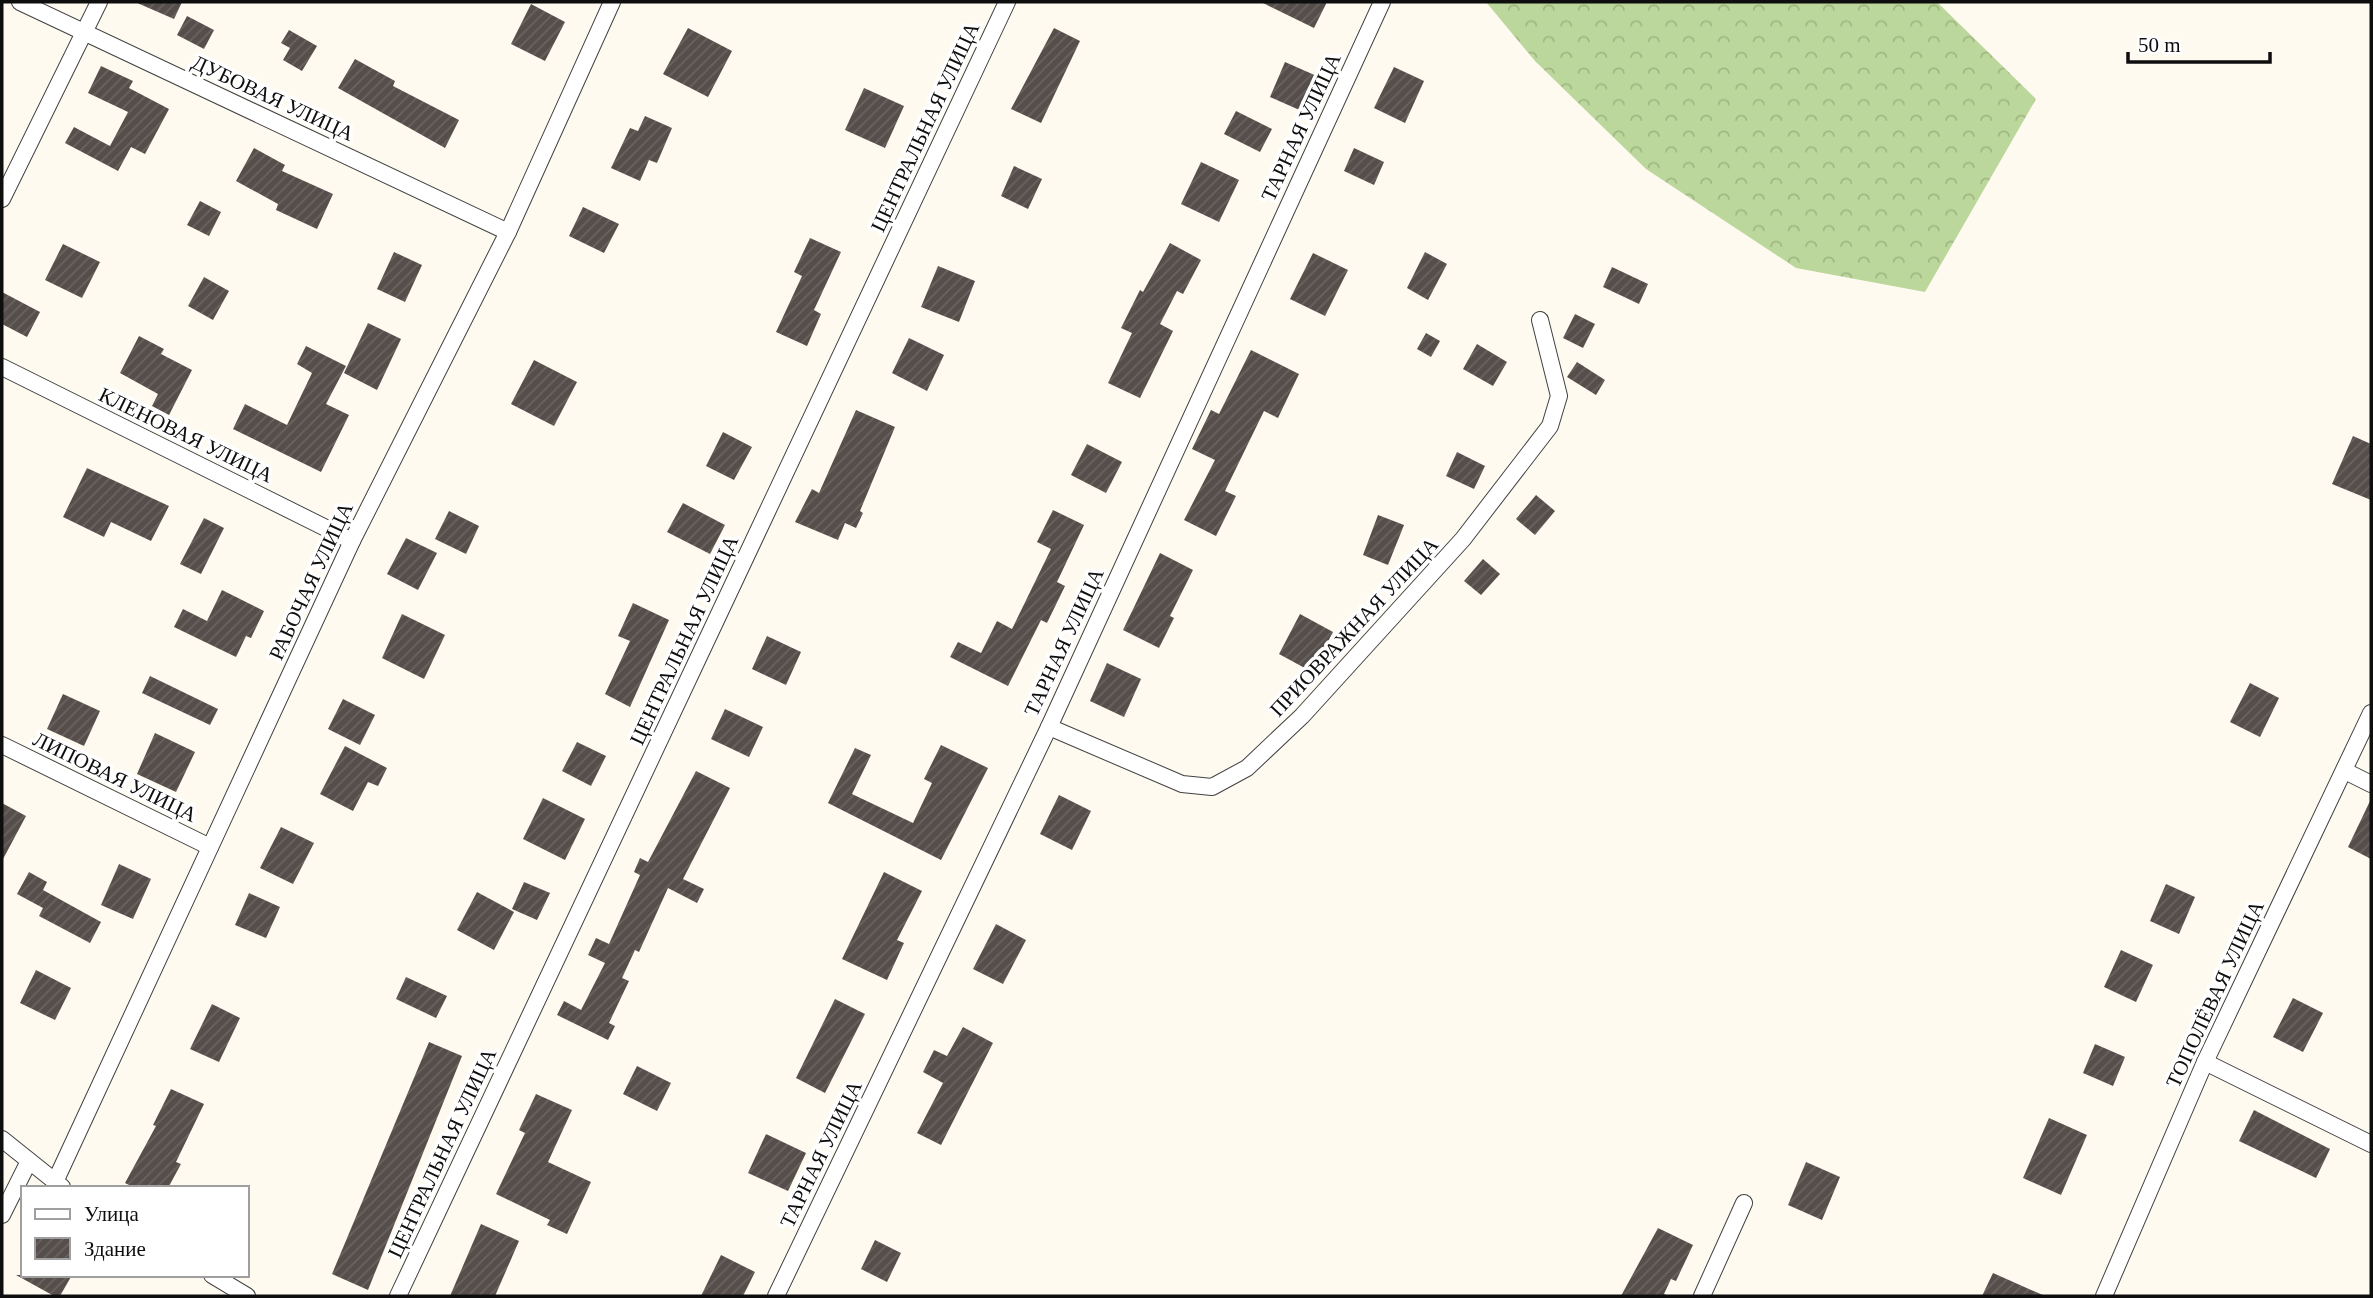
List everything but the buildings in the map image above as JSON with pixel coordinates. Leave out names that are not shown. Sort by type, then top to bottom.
[{"type":"street","name":"ДУБОВАЯ УЛИЦА","points":[[20,2],[508,232]]},
{"type":"street","points":[[2,199],[99,2]]},
{"type":"street","name":"РАБОЧАЯ УЛИЦА","points":[[60,1185],[210,847],[352,541],[508,232],[612,2]]},
{"type":"street","name":"ЦЕНТРАЛЬНАЯ УЛИЦА","points":[[398,1296],[1007,2]]},
{"type":"street","name":"ТАРНАЯ УЛИЦА","points":[[776,1296],[1049,727],[1382,2]]},
{"type":"street","name":"ПРИОВРАЖНАЯ УЛИЦА","points":[[1049,727],[1182,784],[1212,787],[1247,768],[1302,716],[1464,539],[1550,426],[1559,396],[1540,320]]},
{"type":"street","name":"КЛЕНОВАЯ УЛИЦА","points":[[2,367],[352,541]]},
{"type":"street","name":"ТОПОЛЁВАЯ УЛИЦА","points":[[2104,1296],[2205,1062],[2371,713]]},
{"type":"street","name":"ЛИПОВАЯ УЛИЦА","points":[[2,746],[210,847]]},
{"type":"street","points":[[2345,771],[2371,784]]},
{"type":"street","points":[[2205,1062],[2371,1144]]},
{"type":"street","points":[[2,1139],[60,1185]]},
{"type":"street","points":[[2,1215],[29,1161]]},
{"type":"street","points":[[1702,1296],[1744,1203]]},
{"type":"street","points":[[215,1277],[247,1296]]},
{"type":"green space","points":[[1486,2],[1937,2],[2036,99],[1925,292],[1796,268],[1646,169],[1535,61]]}]
